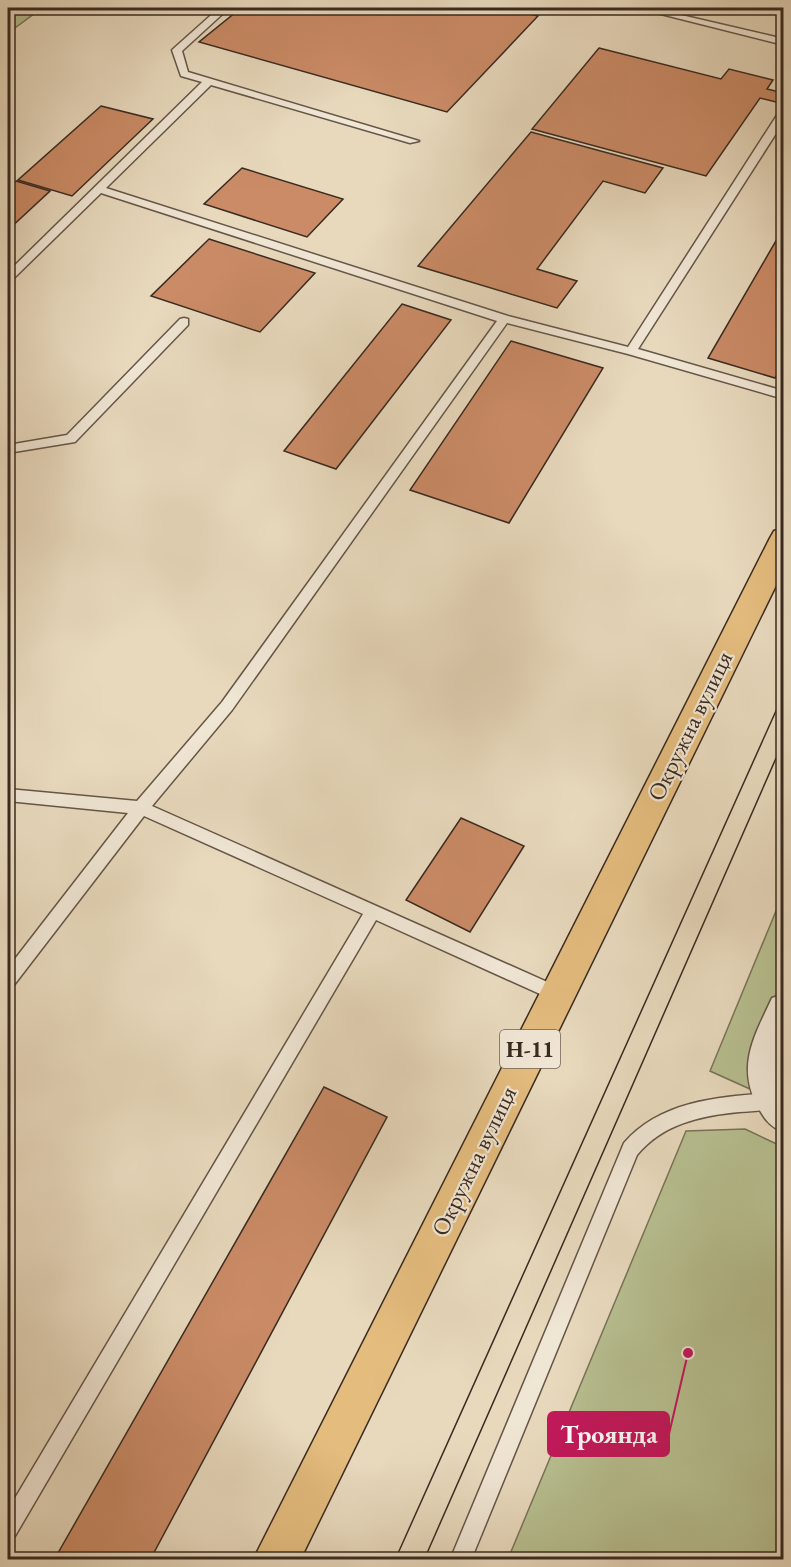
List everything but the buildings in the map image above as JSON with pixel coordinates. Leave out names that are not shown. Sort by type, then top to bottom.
[{"type":"main road","name":"Окружна вулиця","points":[[276,1560],[783,538]]},
{"type":"street","points":[[777,1109],[765,1084],[763,1058],[783,1009]]},
{"type":"lane","points":[[224,8],[177,51],[184,74],[414,141]]},
{"type":"lane","points":[[642,8],[783,42]]},
{"type":"lane","points":[[8,278],[209,81]]},
{"type":"lane","points":[[630,351],[783,112]]},
{"type":"lane","points":[[99,189],[504,319],[630,351],[783,395]]},
{"type":"lane","points":[[8,980],[141,808],[227,706],[504,319]]},
{"type":"lane","points":[[8,449],[71,439],[184,322]]},
{"type":"lane","points":[[8,795],[141,808],[557,994]]},
{"type":"lane","points":[[8,1529],[373,911]]},
{"type":"lane","points":[[460,1560],[630,1149],[648,1131],[673,1118],[726,1105],[777,1109]]},
{"type":"green space","points":[[8,8],[42,8],[8,33]]},
{"type":"green space","points":[[783,894],[783,1104],[710,1071]]},
{"type":"green space","points":[[745,1129],[783,1147],[783,1559],[508,1559],[686,1131]]},
{"type":"tram line","points":[[395,1560],[784,693]]},
{"type":"tram line","points":[[424,1560],[784,740]]},
{"type":"place","name":"Троянда","points":[[688,1353]]}]
